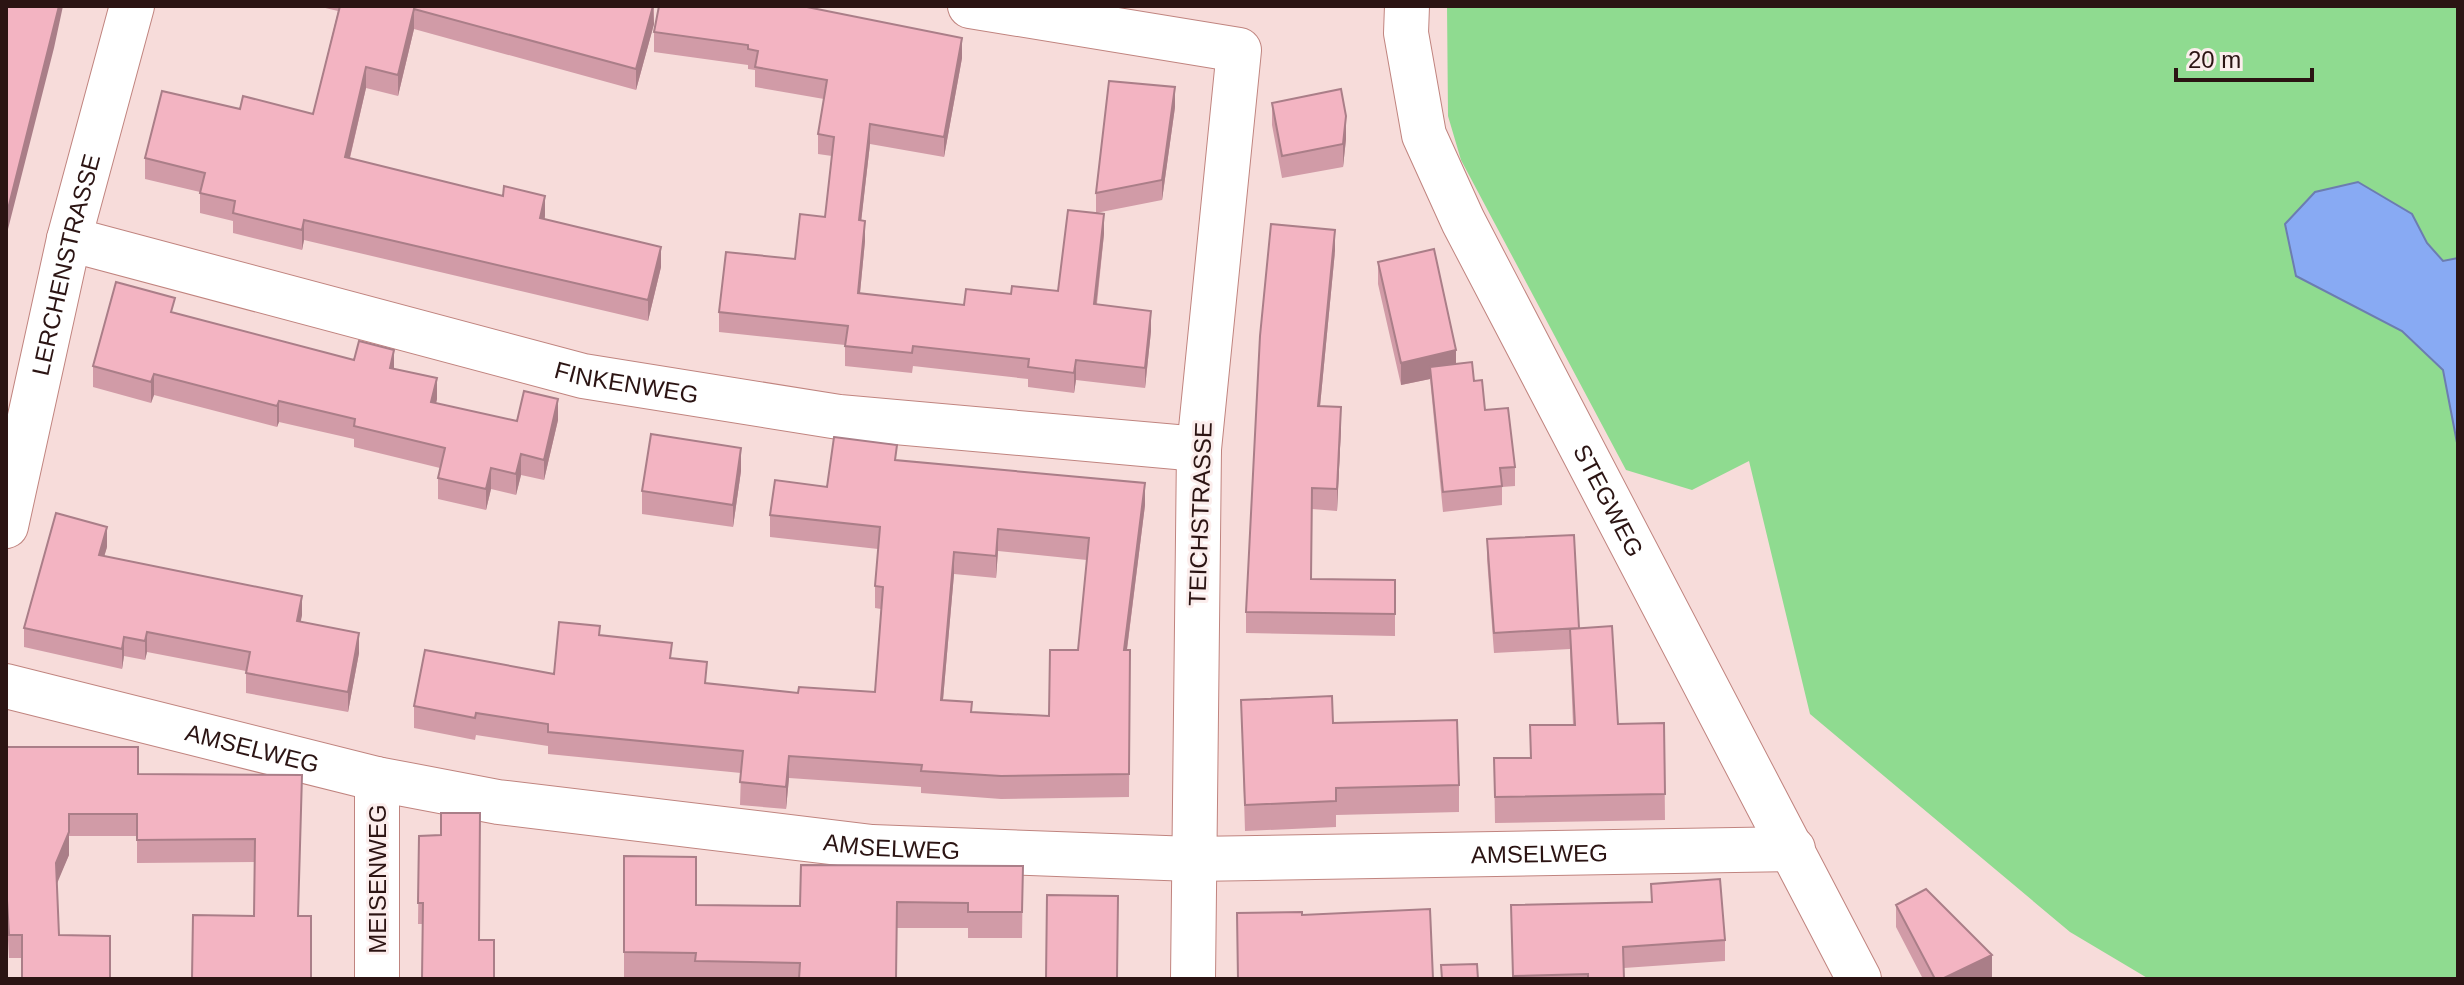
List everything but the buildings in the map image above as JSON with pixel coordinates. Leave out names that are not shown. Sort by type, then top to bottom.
[{"type":"street","name":"LERCHENSTRASSE","points":[[6,526],[69,239],[132,6]]},
{"type":"street","name":"TEICHSTRASSE","points":[[970,6],[1239,50],[1199,449],[1193,979]]},
{"type":"street","name":"STEGWEG","points":[[1407,6],[1406,33],[1424,135],[1463,221],[1859,979]]},
{"type":"street","name":"FINKENWEG","points":[[69,239],[583,376],[839,417],[1199,449]]},
{"type":"street","name":"AMSELWEG","points":[[6,686],[377,779],[498,802],[872,847],[1192,859],[1793,849]]},
{"type":"street","name":"MEISENWEG","points":[[377,779],[377,979]]},
{"type":"green space","points":[[1447,6],[2458,6],[2458,979],[2149,979],[2070,932],[1810,714],[1749,461],[1692,490],[1626,470],[1461,160],[1448,116]]},
{"type":"water","points":[[2358,182],[2412,214],[2427,243],[2443,261],[2458,258],[2458,448],[2443,370],[2402,331],[2296,276],[2285,224],[2315,192]]}]
